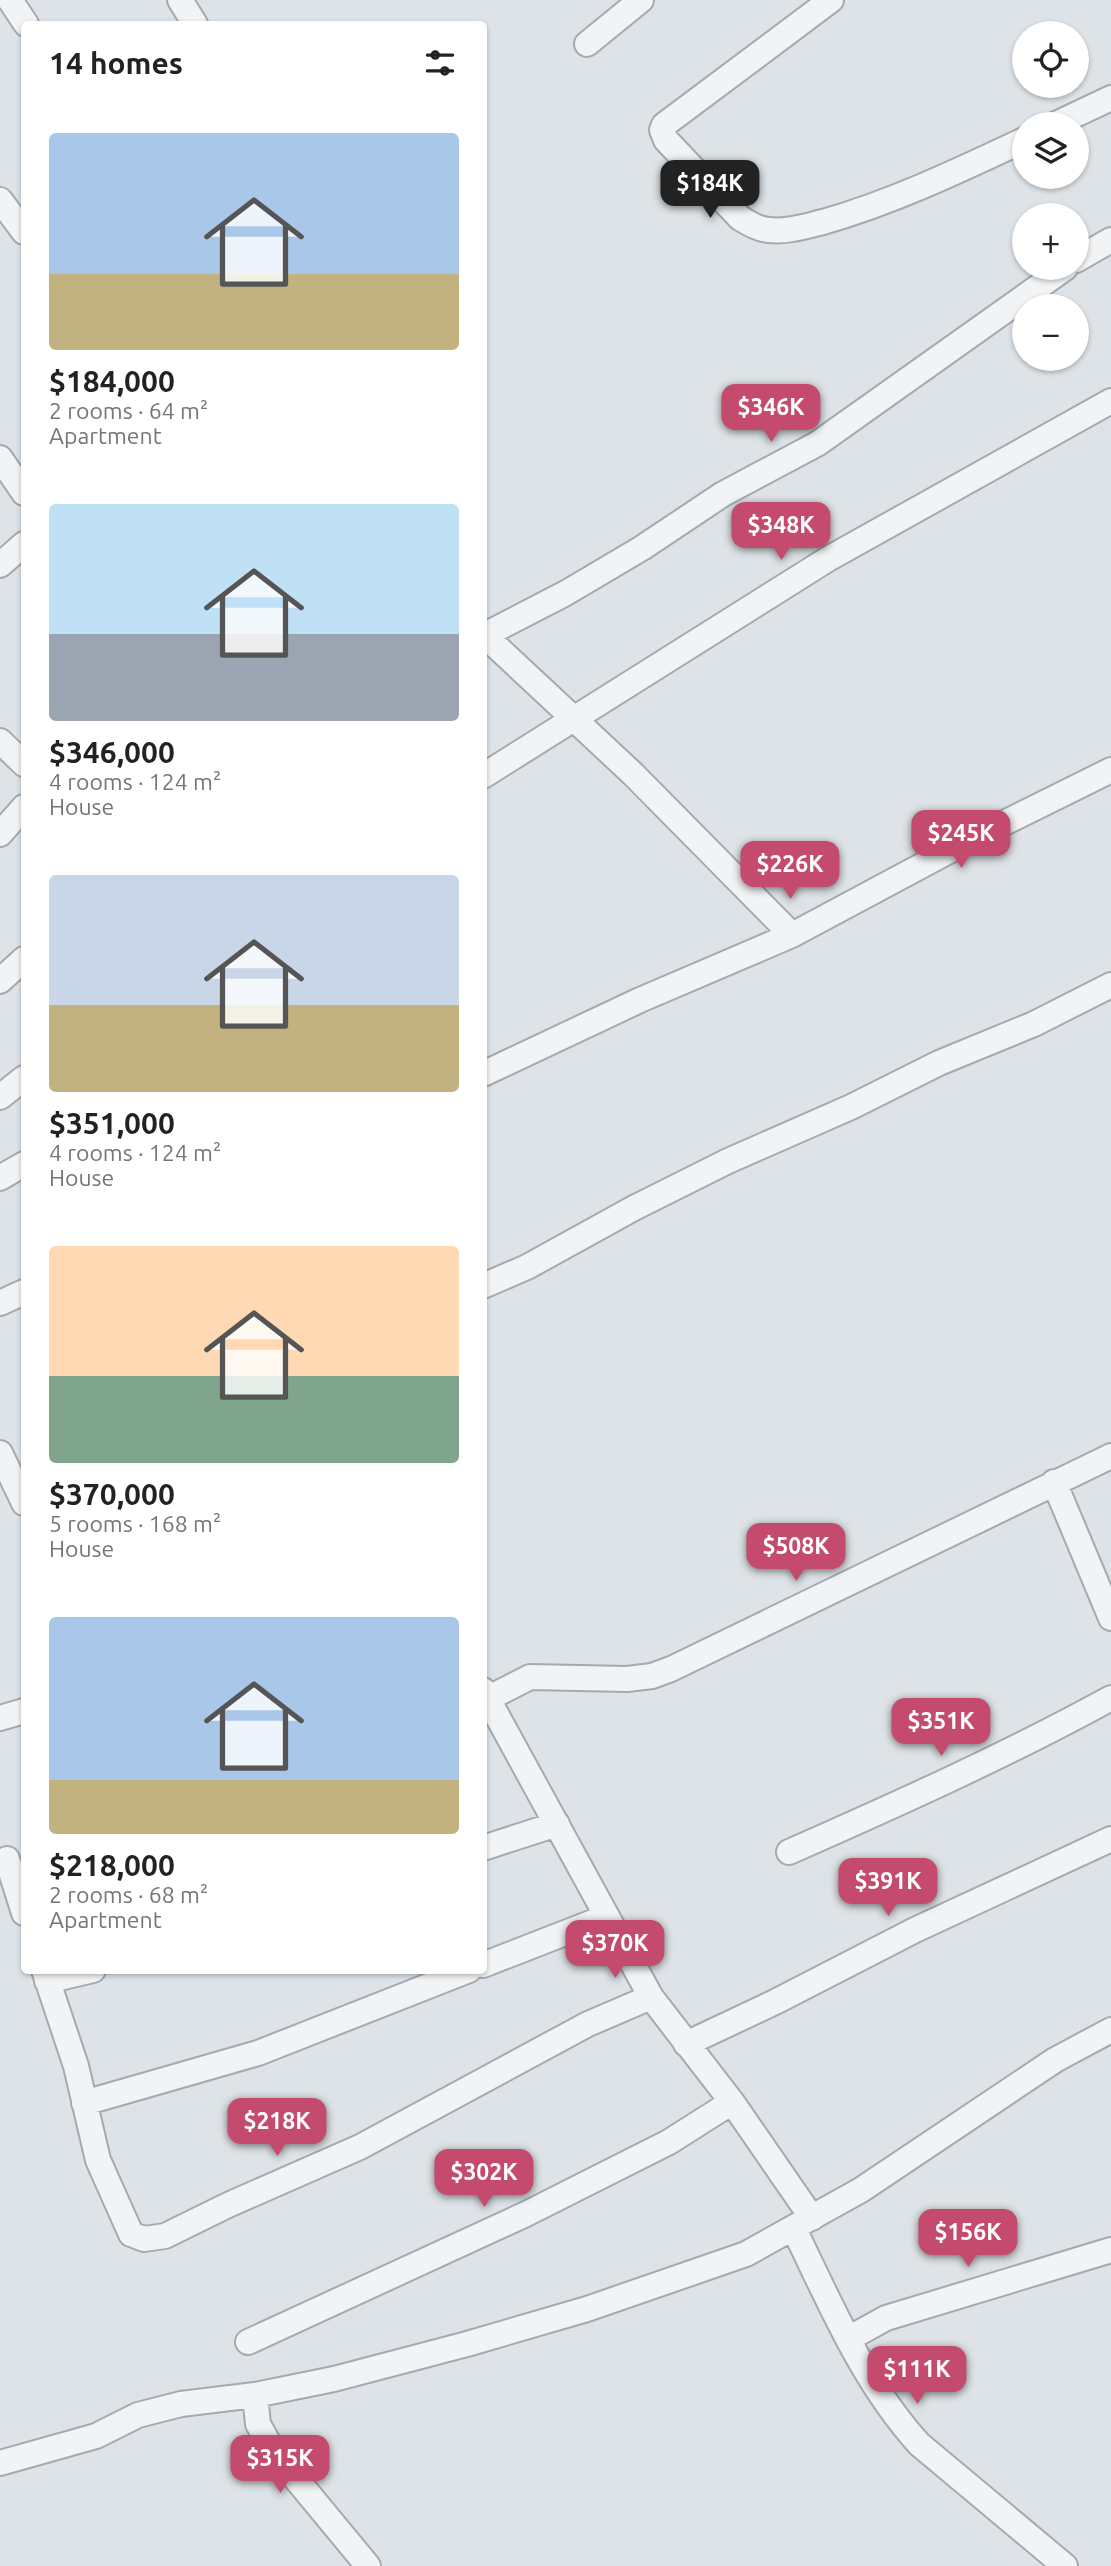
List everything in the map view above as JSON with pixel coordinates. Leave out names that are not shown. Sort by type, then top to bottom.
[{"type":"street","points":[[10,0],[24,21]]},
{"type":"street","points":[[180,0],[193,21]]},
{"type":"street","points":[[587,44],[641,0]]},
{"type":"street","points":[[831,0],[664,125],[662,130],[666,140],[740,218],[755,228],[772,231],[798,228],[887,202],[1012,145]]},
{"type":"street","points":[[1081,112],[1111,98]]},
{"type":"street","points":[[0,200],[21,228]]},
{"type":"street","points":[[1089,253],[1111,240]]},
{"type":"street","points":[[487,633],[566,593],[642,548],[723,494],[817,444],[1048,280]]},
{"type":"street","points":[[487,773],[828,559],[1111,401]]},
{"type":"street","points":[[0,458],[21,489]]},
{"type":"street","points":[[0,565],[21,547]]},
{"type":"street","points":[[487,639],[633,774],[792,935]]},
{"type":"street","points":[[0,741],[21,762]]},
{"type":"street","points":[[487,1071],[640,1000],[792,935],[964,843],[1111,770]]},
{"type":"street","points":[[0,834],[21,810]]},
{"type":"street","points":[[0,981],[21,962]]},
{"type":"street","points":[[487,1284],[527,1267],[634,1208],[729,1161],[851,1107],[939,1063],[1034,1024],[1111,985]]},
{"type":"street","points":[[0,1097],[21,1080]]},
{"type":"street","points":[[0,1178],[21,1166]]},
{"type":"street","points":[[0,1303],[21,1293]]},
{"type":"street","points":[[0,1453],[21,1497]]},
{"type":"street","points":[[487,1695],[530,1677],[626,1679],[652,1676],[671,1669],[1111,1456]]},
{"type":"street","points":[[1054,1482],[1111,1618]]},
{"type":"street","points":[[789,1852],[988,1761],[1111,1698]]},
{"type":"street","points":[[487,1701],[651,1997],[732,2102],[803,2224],[848,2339],[886,2402],[919,2444],[1065,2566]]},
{"type":"street","points":[[0,1718],[21,1712]]},
{"type":"street","points":[[487,1847],[557,1824]]},
{"type":"street","points":[[686,2043],[915,1930],[1111,1839]]},
{"type":"street","points":[[11,1859],[21,1901]]},
{"type":"street","points":[[487,1963],[606,1917]]},
{"type":"street","points":[[84,2103],[258,2053],[459,1974]]},
{"type":"street","points":[[45,1976],[76,2066],[97,2160],[131,2234],[144,2239],[164,2236],[359,2147],[588,2024],[651,1997]]},
{"type":"street","points":[[0,2463],[96,2436],[138,2415],[181,2404],[255,2395],[334,2379],[467,2344],[587,2309],[747,2254],[861,2190],[1055,2060],[1111,2030]]},
{"type":"street","points":[[248,2342],[526,2214],[669,2142],[732,2102]]},
{"type":"street","points":[[848,2339],[886,2318],[1111,2250]]},
{"type":"street","points":[[255,2395],[258,2424],[273,2451],[368,2566]]}]
